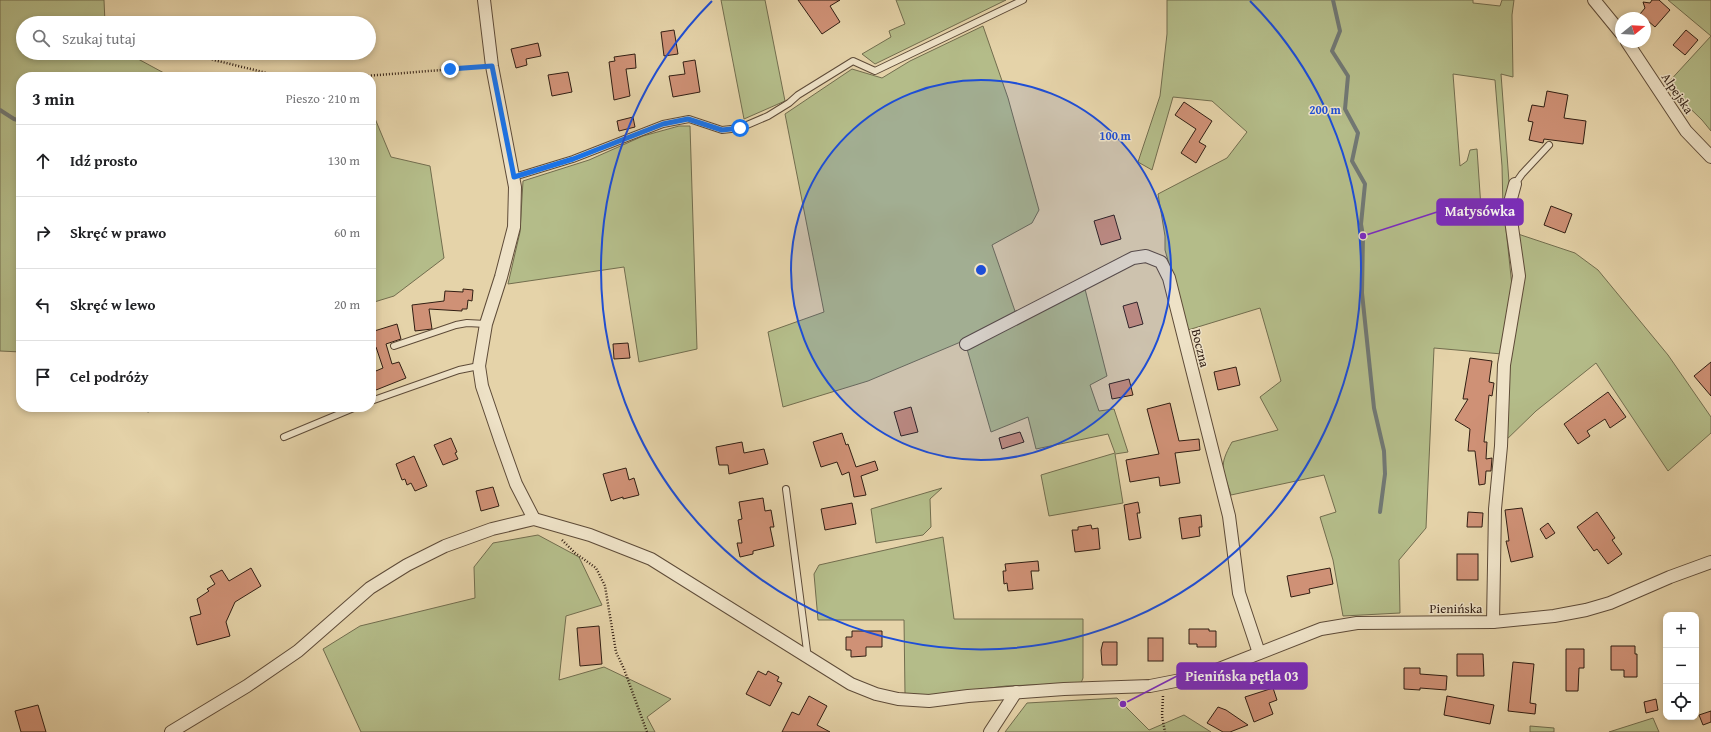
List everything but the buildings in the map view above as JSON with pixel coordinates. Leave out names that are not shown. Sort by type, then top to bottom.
[{"type":"street","points":[[171,732],[247,686],[298,651],[370,588],[407,565],[452,544],[492,529],[534,519],[516,484],[482,386],[479,366],[486,324],[502,277],[514,227],[515,187],[492,66],[484,0]]},
{"type":"street","points":[[1594,0],[1615,26]]},
{"type":"street","name":"Alpejska","points":[[1631,48],[1686,131],[1711,157]]},
{"type":"street","points":[[1493,622],[1495,509],[1501,446],[1504,365],[1518,276],[1509,206],[1515,184]]},
{"type":"street","name":"Boczna","points":[[966,344],[1133,258],[1146,256],[1161,262],[1168,278],[1229,516],[1239,592],[1258,653]]},
{"type":"street","name":"Pienińska","points":[[534,519],[590,535],[651,559],[851,684],[876,694],[898,699],[929,701],[1016,692],[1150,686],[1201,676],[1321,629],[1357,623],[1493,622],[1554,616],[1610,603],[1670,577],[1711,562]]},
{"type":"street","points":[[990,732],[1016,692]]},
{"type":"lane","points":[[514,177],[573,159],[663,124],[688,119],[722,130],[740,128],[768,116],[789,104],[798,95],[853,61],[875,71],[1023,0]]},
{"type":"lane","points":[[1515,184],[1522,174],[1550,145]]},
{"type":"lane","points":[[394,346],[467,323],[486,324]]},
{"type":"lane","points":[[376,399],[459,370],[479,366]]},
{"type":"lane","points":[[284,437],[344,412]]},
{"type":"lane","points":[[786,489],[807,651],[806,656]]},
{"type":"path","points":[[214,60],[263,72]]},
{"type":"path","points":[[376,75],[492,66]]},
{"type":"path","points":[[558,536],[575,553],[596,568],[605,586],[616,652],[624,669],[647,732]]},
{"type":"path","points":[[1163,683],[1162,716],[1165,732]]},
{"type":"green space","points":[[0,0],[104,0],[105,16],[16,16],[16,60],[140,60],[162,72],[16,72],[16,352],[0,351]]},
{"type":"green space","points":[[721,0],[765,0],[785,101],[744,119]]},
{"type":"green space","points":[[896,0],[1006,0],[875,64],[862,54],[891,37],[889,31],[905,24]]},
{"type":"green space","points":[[1167,0],[1473,0],[1473,3],[1500,6],[1502,0],[1514,0],[1512,15],[1513,77],[1501,74],[1509,182],[1504,210],[1512,286],[1502,354],[1434,348],[1426,528],[1399,560],[1400,613],[1343,616],[1333,560],[1320,517],[1336,512],[1324,475],[1231,495],[1223,468],[1223,463],[1228,450],[1232,442],[1278,430],[1260,397],[1281,381],[1260,308],[1188,330],[1165,250],[1165,236],[1158,194],[1227,158],[1247,132],[1212,101],[1173,97],[1152,170],[1138,162],[1160,96],[1167,34]],"holes":[[[1453,74],[1495,80],[1502,166],[1503,209],[1481,208],[1477,149],[1470,150],[1467,161],[1460,166]]]},
{"type":"green space","points":[[1668,0],[1711,0],[1711,36]]},
{"type":"green space","points":[[983,26],[1008,98],[1039,210],[1032,223],[992,245],[1016,314],[963,341],[868,381],[783,407],[768,332],[824,312],[785,114],[852,69],[882,78],[910,61]]},
{"type":"green space","points":[[1711,36],[1711,131],[1702,120],[1666,85]]},
{"type":"green space","points":[[376,121],[391,157],[430,166],[444,258],[394,296],[376,301]]},
{"type":"green space","points":[[679,126],[690,126],[697,349],[639,362],[624,267],[508,284],[520,232],[523,181],[589,160],[643,136]]},
{"type":"green space","points":[[1515,233],[1575,253],[1598,270],[1668,355],[1711,417],[1711,433],[1668,471],[1596,363],[1536,411],[1503,443],[1509,367]]},
{"type":"green space","points":[[1085,289],[1107,376],[1090,385],[1099,411],[1114,409],[1128,452],[1115,454],[1123,503],[1049,516],[1041,475],[1115,453],[1108,434],[1036,449],[1028,417],[991,432],[967,349]]},
{"type":"green space","points":[[942,488],[930,499],[931,527],[923,535],[876,543],[871,509]]},
{"type":"green space","points":[[538,535],[579,557],[602,605],[566,616],[559,680],[604,667],[671,699],[647,717],[655,732],[361,732],[323,649],[360,626],[475,598],[474,567],[493,543]]},
{"type":"green space","points":[[943,537],[954,619],[1083,619],[1083,678],[1081,683],[1006,686],[923,696],[905,694],[904,620],[818,620],[814,574],[819,565]]},
{"type":"green space","points":[[1117,698],[1149,730],[1184,715],[1211,732],[1005,732],[1027,703]]},
{"type":"green space","points":[[1653,718],[1659,732],[1609,732]]},
{"type":"green space","points":[[1530,726],[1554,728],[1554,732],[1530,732]]},
{"type":"waterway","points":[[1333,0],[1340,31],[1332,51],[1348,76],[1345,109],[1358,133],[1352,161],[1365,184],[1361,224],[1363,236],[1362,293],[1374,408],[1384,451],[1385,474],[1380,512]]},
{"type":"waterway","points":[[0,110],[16,120]]},
{"type":"place","name":"Matysówka","points":[[1363,236]]},
{"type":"place","name":"Pienińska pętla 03","points":[[1123,704]]},
{"type":"route","points":[[450,69],[492,66],[514,177],[573,159],[663,124],[688,119],[722,130],[740,128]]}]
